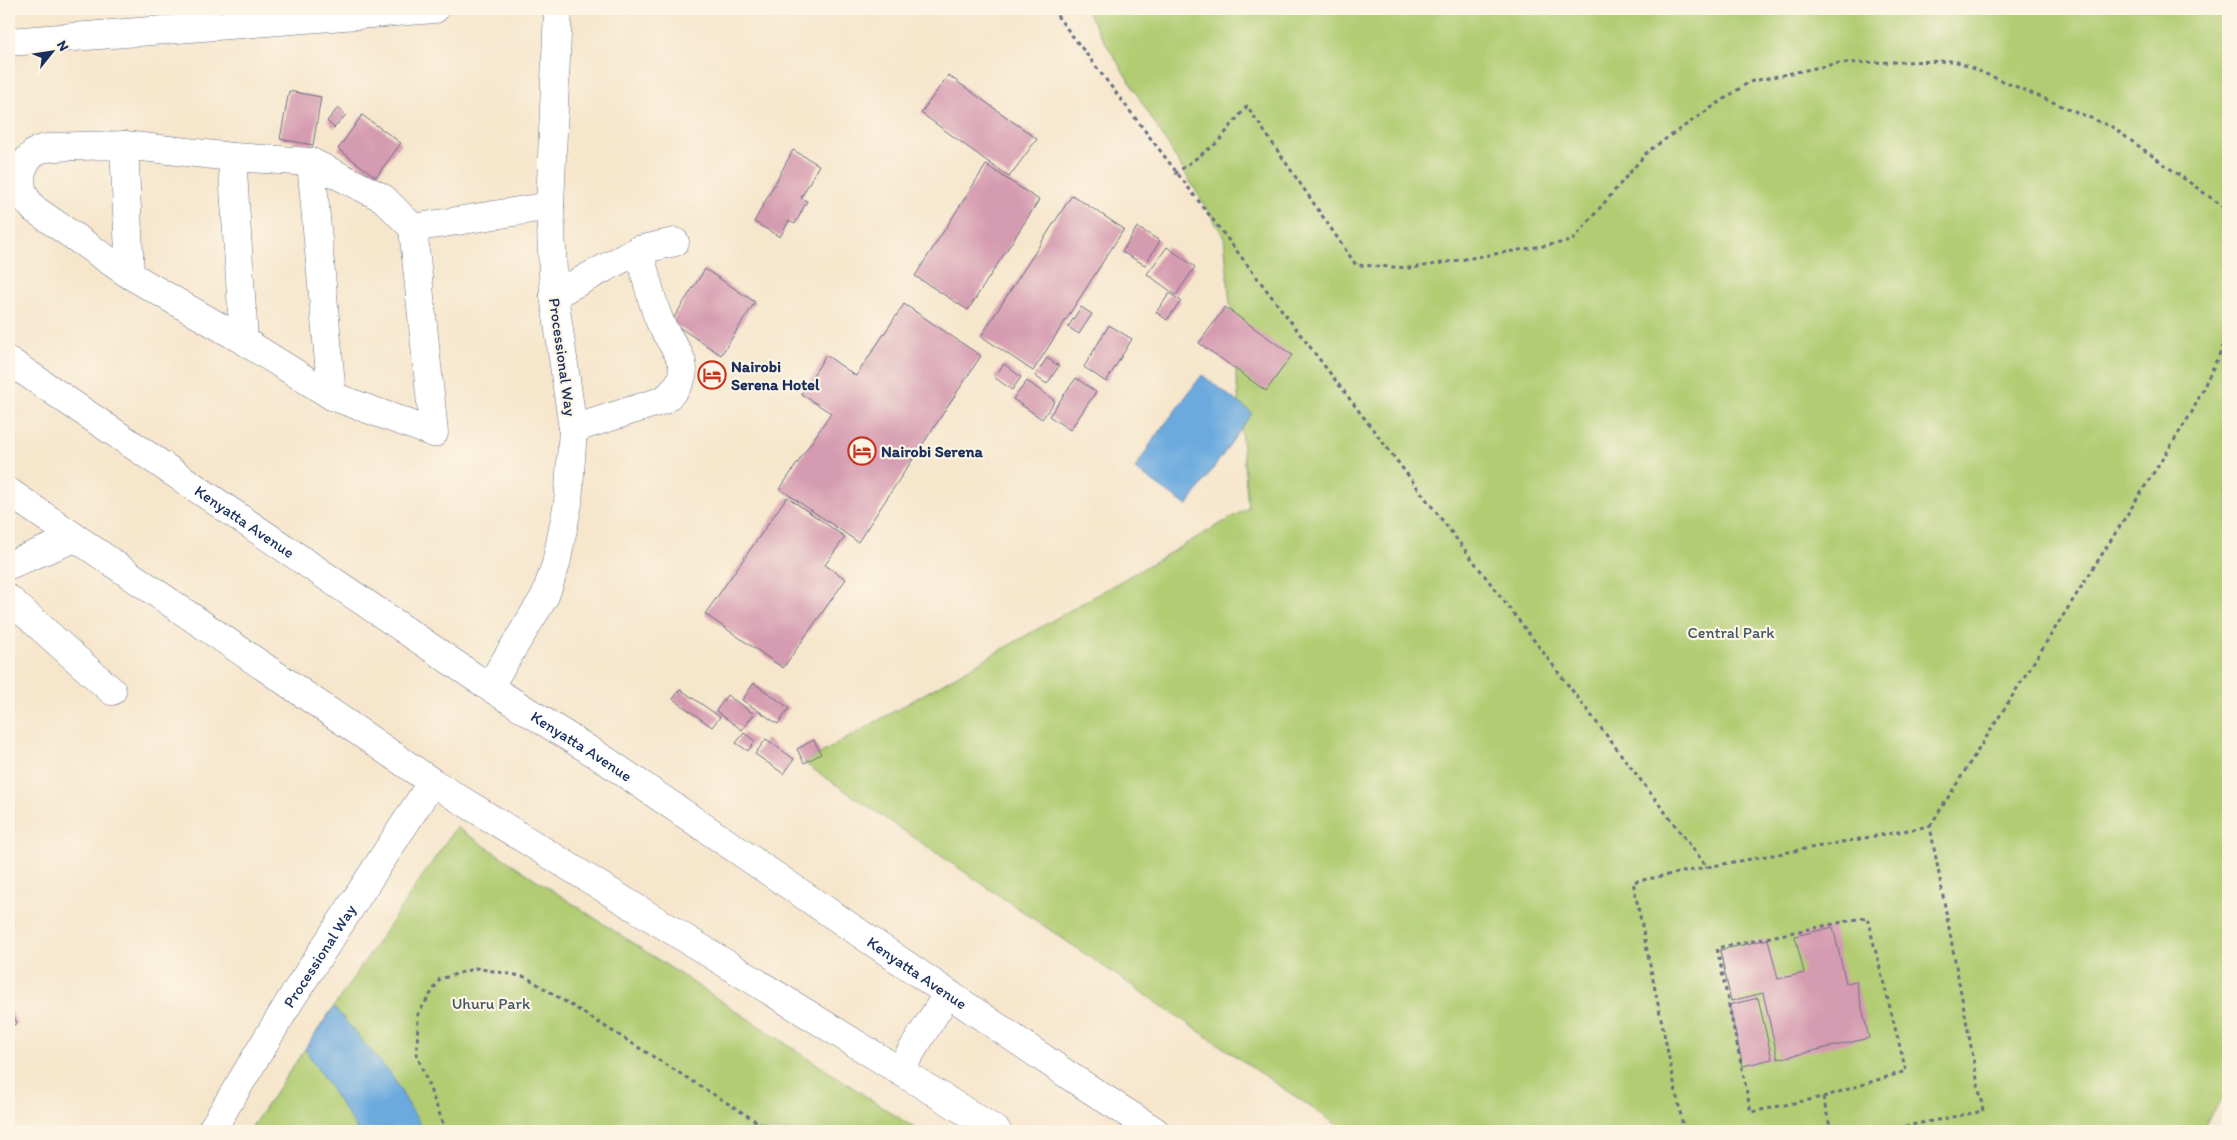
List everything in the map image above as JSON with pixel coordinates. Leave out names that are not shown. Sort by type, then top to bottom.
[{"type":"main road","points":[[9,42],[317,13],[436,9]]},
{"type":"main road","name":"Processional Way","points":[[489,687],[545,596],[556,564],[568,503],[573,429],[554,295],[550,206],[558,9]]},
{"type":"main road","points":[[124,145],[130,275]]},
{"type":"main road","points":[[124,145],[232,157],[311,162],[383,198],[413,228],[434,433],[332,396],[244,341],[130,275],[34,209],[25,196],[21,182],[22,171],[27,160],[41,149],[124,145]]},
{"type":"main road","points":[[232,157],[244,341]]},
{"type":"main road","points":[[311,162],[332,396]]},
{"type":"main road","points":[[413,228],[550,206]]},
{"type":"main road","points":[[554,295],[639,250],[674,242]]},
{"type":"main road","points":[[573,429],[664,400],[680,380],[683,369],[681,357],[658,318],[639,250]]},
{"type":"main road","name":"Kenyatta Avenue","points":[[9,361],[489,687],[602,758],[1155,1131]]},
{"type":"main road","points":[[9,492],[432,782],[996,1131]]},
{"type":"main road","points":[[9,565],[75,538]]},
{"type":"main road","points":[[9,600],[112,691]]},
{"type":"main road","name":"Processional Way","points":[[211,1131],[293,996],[432,782]]},
{"type":"main road","points":[[899,1071],[948,993]]},
{"type":"path","points":[[1052,9],[1175,174],[1707,867]]},
{"type":"path","points":[[1175,174],[1218,142],[1247,106],[1356,265],[1412,268],[1572,241],[1648,151],[1750,82],[1839,63],[1955,61],[2112,127],[2228,210]]},
{"type":"path","points":[[1881,1131],[1983,1110],[1930,826],[2192,412],[2228,336]]},
{"type":"path","points":[[1684,1131],[1633,882],[1930,826]]},
{"type":"path","points":[[1867,917],[1906,1072],[1823,1097],[1752,1112],[1716,948],[1867,917]]},
{"type":"path","points":[[446,1131],[417,1056],[418,1014],[440,979],[476,968],[526,977],[772,1131]]},
{"type":"path","points":[[1823,1097],[1830,1131]]},
{"type":"green space","name":"Central Park","points":[[1085,9],[2228,9],[2228,1090],[2200,1131],[1346,1131],[804,763],[1248,508],[1224,237]]},
{"type":"green space","name":"Uhuru Park","points":[[456,827],[919,1131],[249,1131]]},
{"type":"water","points":[[1202,375],[1252,413],[1187,506],[1135,469],[1153,440]]},
{"type":"water","points":[[334,1007],[392,1076],[424,1131],[358,1131],[305,1049]]},
{"type":"building","points":[[948,75],[1037,139],[1009,177],[921,113]]},
{"type":"building","points":[[289,91],[321,97],[313,145],[280,139]]},
{"type":"building","points":[[338,108],[346,115],[334,128],[327,121]]},
{"type":"building","points":[[362,115],[401,143],[376,177],[338,149]]},
{"type":"building","points":[[793,150],[819,165],[801,198],[807,201],[795,224],[789,221],[780,237],[754,222]]},
{"type":"building","points":[[986,165],[1039,200],[968,310],[915,276]]},
{"type":"building","points":[[1072,195],[1124,229],[1033,371],[981,336]]},
{"type":"building","points":[[1137,227],[1160,241],[1145,265],[1122,252]]},
{"type":"building","points":[[1167,247],[1195,267],[1176,295],[1147,274]]},
{"type":"building","points":[[705,269],[755,302],[721,355],[671,322]]},
{"type":"building","points":[[1170,293],[1181,301],[1167,320],[1156,312]]},
{"type":"building","name":"Nairobi Serena","points":[[904,304],[981,356],[858,542],[780,489],[831,413],[801,394],[826,355],[856,376]]},
{"type":"building","points":[[1081,307],[1092,314],[1079,334],[1068,327]]},
{"type":"building","points":[[1225,307],[1292,355],[1266,391],[1199,343]]},
{"type":"building","points":[[1109,325],[1132,339],[1106,382],[1084,367]]},
{"type":"building","points":[[1047,358],[1059,366],[1047,384],[1035,376]]},
{"type":"building","points":[[1004,364],[1021,377],[1012,390],[994,377]]},
{"type":"building","points":[[1076,378],[1096,392],[1070,430],[1049,416]]},
{"type":"building","points":[[1027,381],[1055,401],[1042,419],[1013,399]]},
{"type":"building","points":[[787,497],[845,537],[825,565],[846,579],[783,668],[705,614]]},
{"type":"building","points":[[754,683],[789,708],[778,724],[742,700]]},
{"type":"building","points":[[680,689],[720,717],[712,727],[673,699]]},
{"type":"building","points":[[727,695],[754,714],[742,730],[716,711]]},
{"type":"building","points":[[744,733],[755,741],[748,751],[736,743]]},
{"type":"building","points":[[766,739],[794,759],[784,774],[755,754]]},
{"type":"building","points":[[814,740],[821,754],[804,763],[797,749]]},
{"type":"building","points":[[1833,927],[1846,983],[1856,981],[1869,1038],[1778,1059],[1763,993],[1731,1001],[1720,950],[1768,939],[1778,979],[1804,973],[1795,936]]},
{"type":"building","points":[[1758,998],[1772,1059],[1743,1066],[1729,1005]]},
{"type":"building","points":[[9,1008],[17,1023],[9,1028]]},
{"type":"place","name":"Nairobi Serena Hotel","points":[[712,375]]},
{"type":"place","name":"Nairobi Serena","points":[[862,451]]}]
